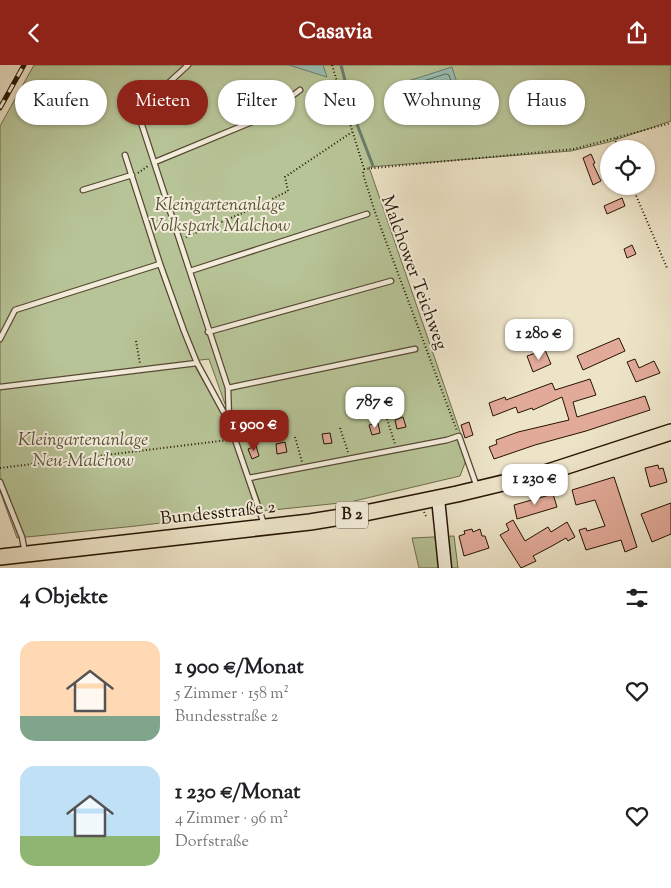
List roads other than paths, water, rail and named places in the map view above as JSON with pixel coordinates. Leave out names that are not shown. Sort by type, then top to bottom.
[{"type":"main road","name":"B 2","points":[[438,498],[552,471],[671,432]]},
{"type":"main road","name":"Bundesstraße 2","points":[[0,557],[265,527],[365,513],[438,498]]},
{"type":"main road","points":[[438,498],[445,568]]},
{"type":"lane","points":[[172,80],[188,65]]},
{"type":"lane","points":[[155,162],[264,117],[300,90]]},
{"type":"lane","points":[[142,125],[228,388],[229,422]]},
{"type":"lane","points":[[125,155],[184,331],[197,363],[229,422],[265,527]]},
{"type":"lane","points":[[83,190],[132,175]]},
{"type":"lane","points":[[190,271],[367,215]]},
{"type":"lane","points":[[0,339],[14,310],[160,264]]},
{"type":"lane","points":[[208,331],[391,281]]},
{"type":"lane","points":[[228,388],[415,349]]},
{"type":"lane","points":[[0,387],[197,363]]},
{"type":"lane","points":[[249,478],[459,436],[478,489]]},
{"type":"lane","points":[[0,482],[22,537],[25,554]]},
{"type":"water","points":[[289,65],[323,65],[327,77]]},
{"type":"water","points":[[452,67],[456,80],[411,80]]},
{"type":"waterway","points":[[341,65],[355,119],[373,166]]},
{"type":"railway","points":[[0,108],[24,65]]},
{"type":"park label","name":"Kleingartenanlage Volkspark Malchow","points":[[220,216]]},
{"type":"park label","name":"Kleingartenanlage Neu-Malchow","points":[[83,452]]}]
